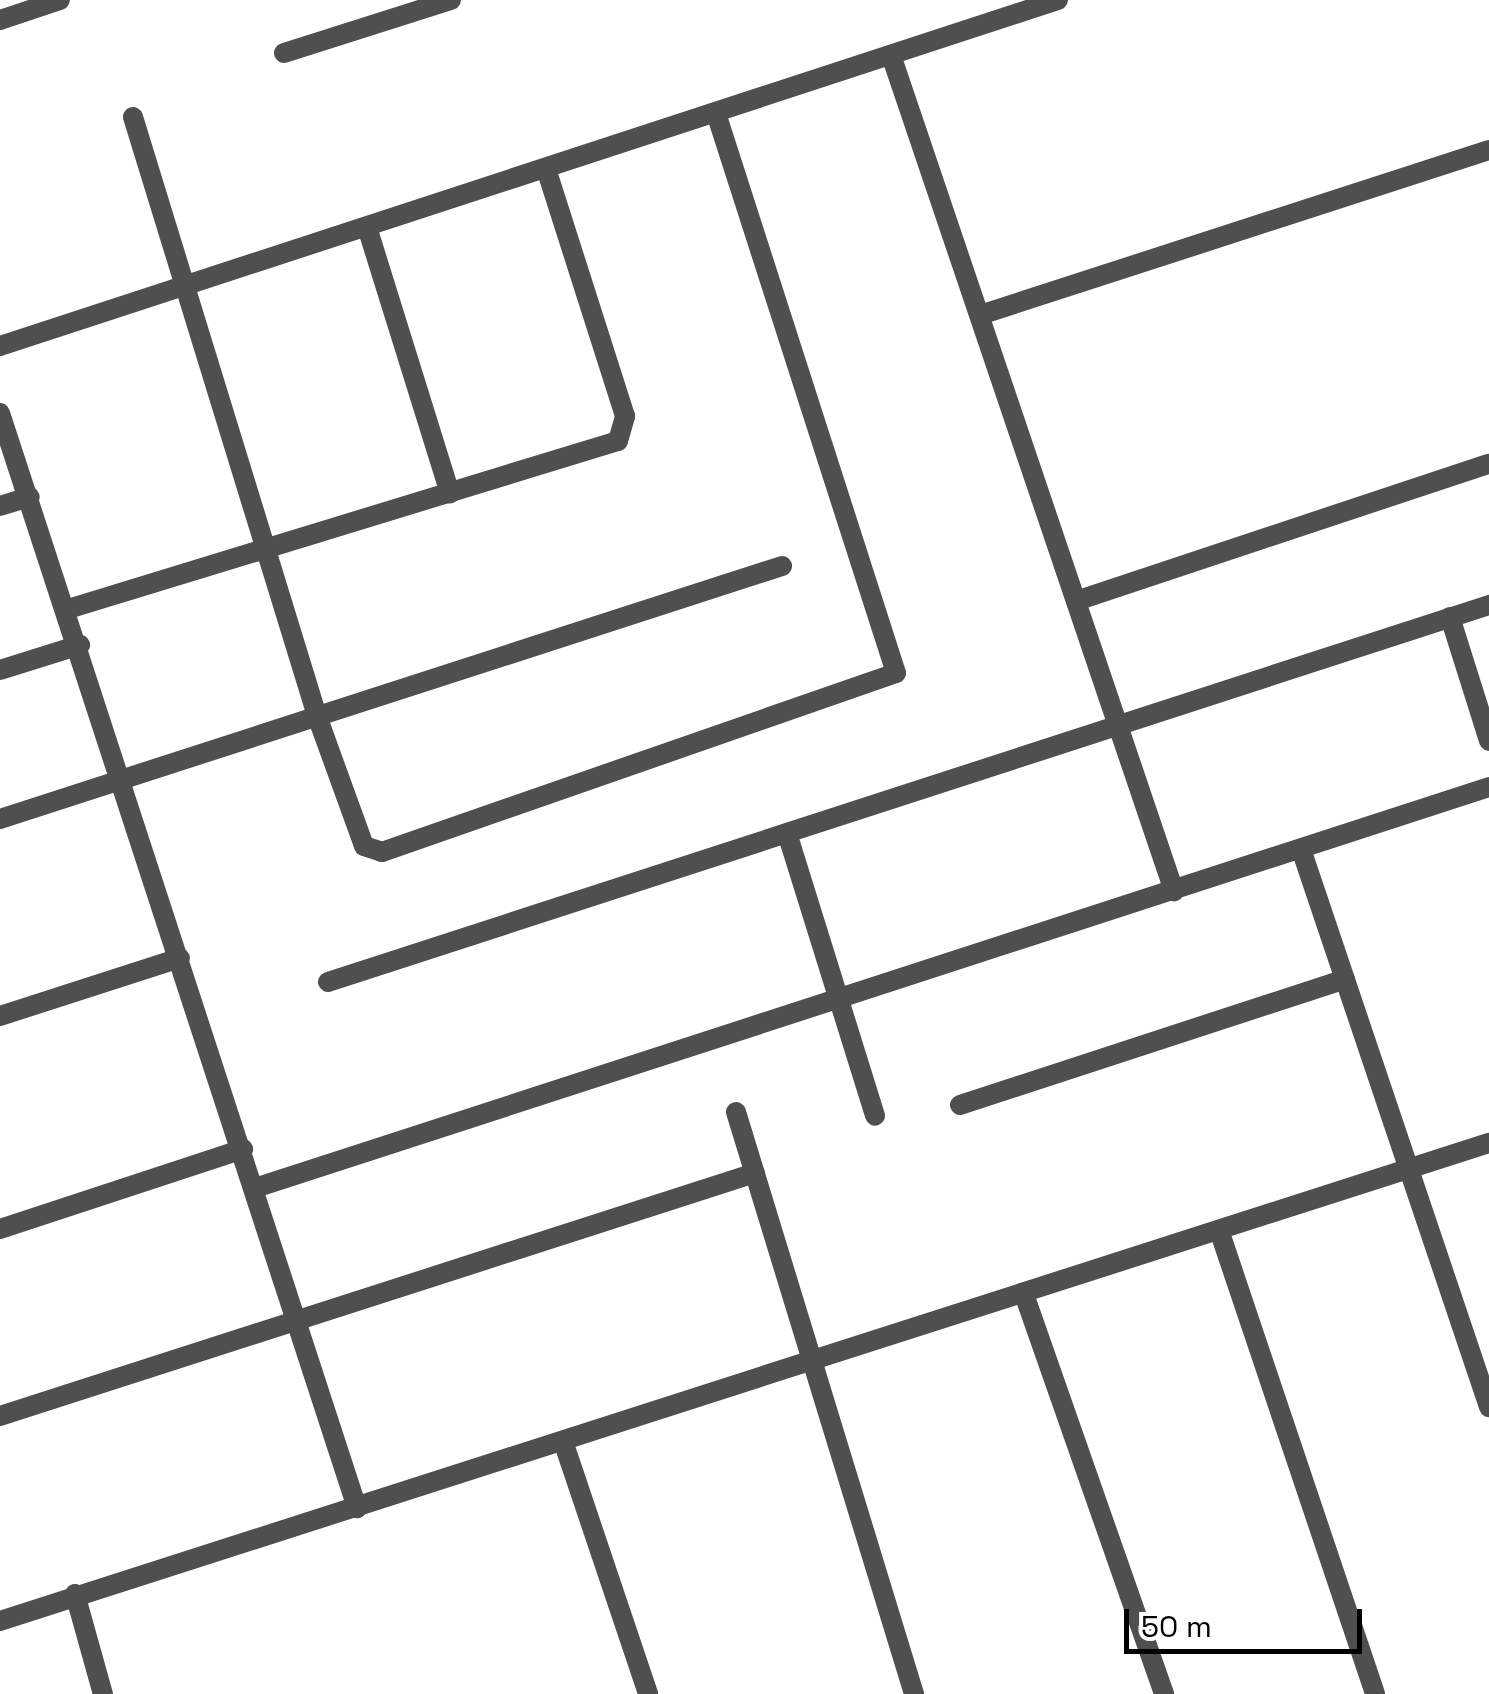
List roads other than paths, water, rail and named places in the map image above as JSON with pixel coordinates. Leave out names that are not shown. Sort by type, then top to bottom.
[{"type":"street","points":[[0,20],[60,0]]},
{"type":"street","points":[[284,53],[452,0]]},
{"type":"street","points":[[0,346],[1058,0]]},
{"type":"street","points":[[891,55],[1174,891]]},
{"type":"street","points":[[133,116],[262,550],[317,716],[364,846],[382,852],[896,673],[716,113]]},
{"type":"street","points":[[980,315],[1489,150]]},
{"type":"street","points":[[68,608],[450,493],[628,430],[546,169]]},
{"type":"street","points":[[368,227],[450,493]]},
{"type":"street","points":[[0,413],[68,608],[358,1508]]},
{"type":"street","points":[[1076,601],[1489,464]]},
{"type":"street","points":[[0,506],[30,497]]},
{"type":"street","points":[[0,819],[782,566]]},
{"type":"street","points":[[328,982],[1489,605]]},
{"type":"street","points":[[1450,617],[1489,741]]},
{"type":"street","points":[[0,670],[80,645]]},
{"type":"street","points":[[256,1188],[1489,787]]},
{"type":"street","points":[[787,833],[836,1002],[875,1116]]},
{"type":"street","points":[[1301,849],[1489,1407]]},
{"type":"street","points":[[0,1016],[180,958]]},
{"type":"street","points":[[960,1105],[1345,978]]},
{"type":"street","points":[[736,1112],[816,1360],[822,1415],[914,1694]]},
{"type":"street","points":[[0,1621],[1220,1233],[1489,1142]]},
{"type":"street","points":[[0,1229],[243,1149]]},
{"type":"street","points":[[0,1416],[756,1173]]},
{"type":"street","points":[[1220,1233],[1375,1694]]},
{"type":"street","points":[[1024,1294],[1164,1694]]},
{"type":"street","points":[[564,1441],[648,1694]]},
{"type":"street","points":[[75,1594],[103,1694]]}]
